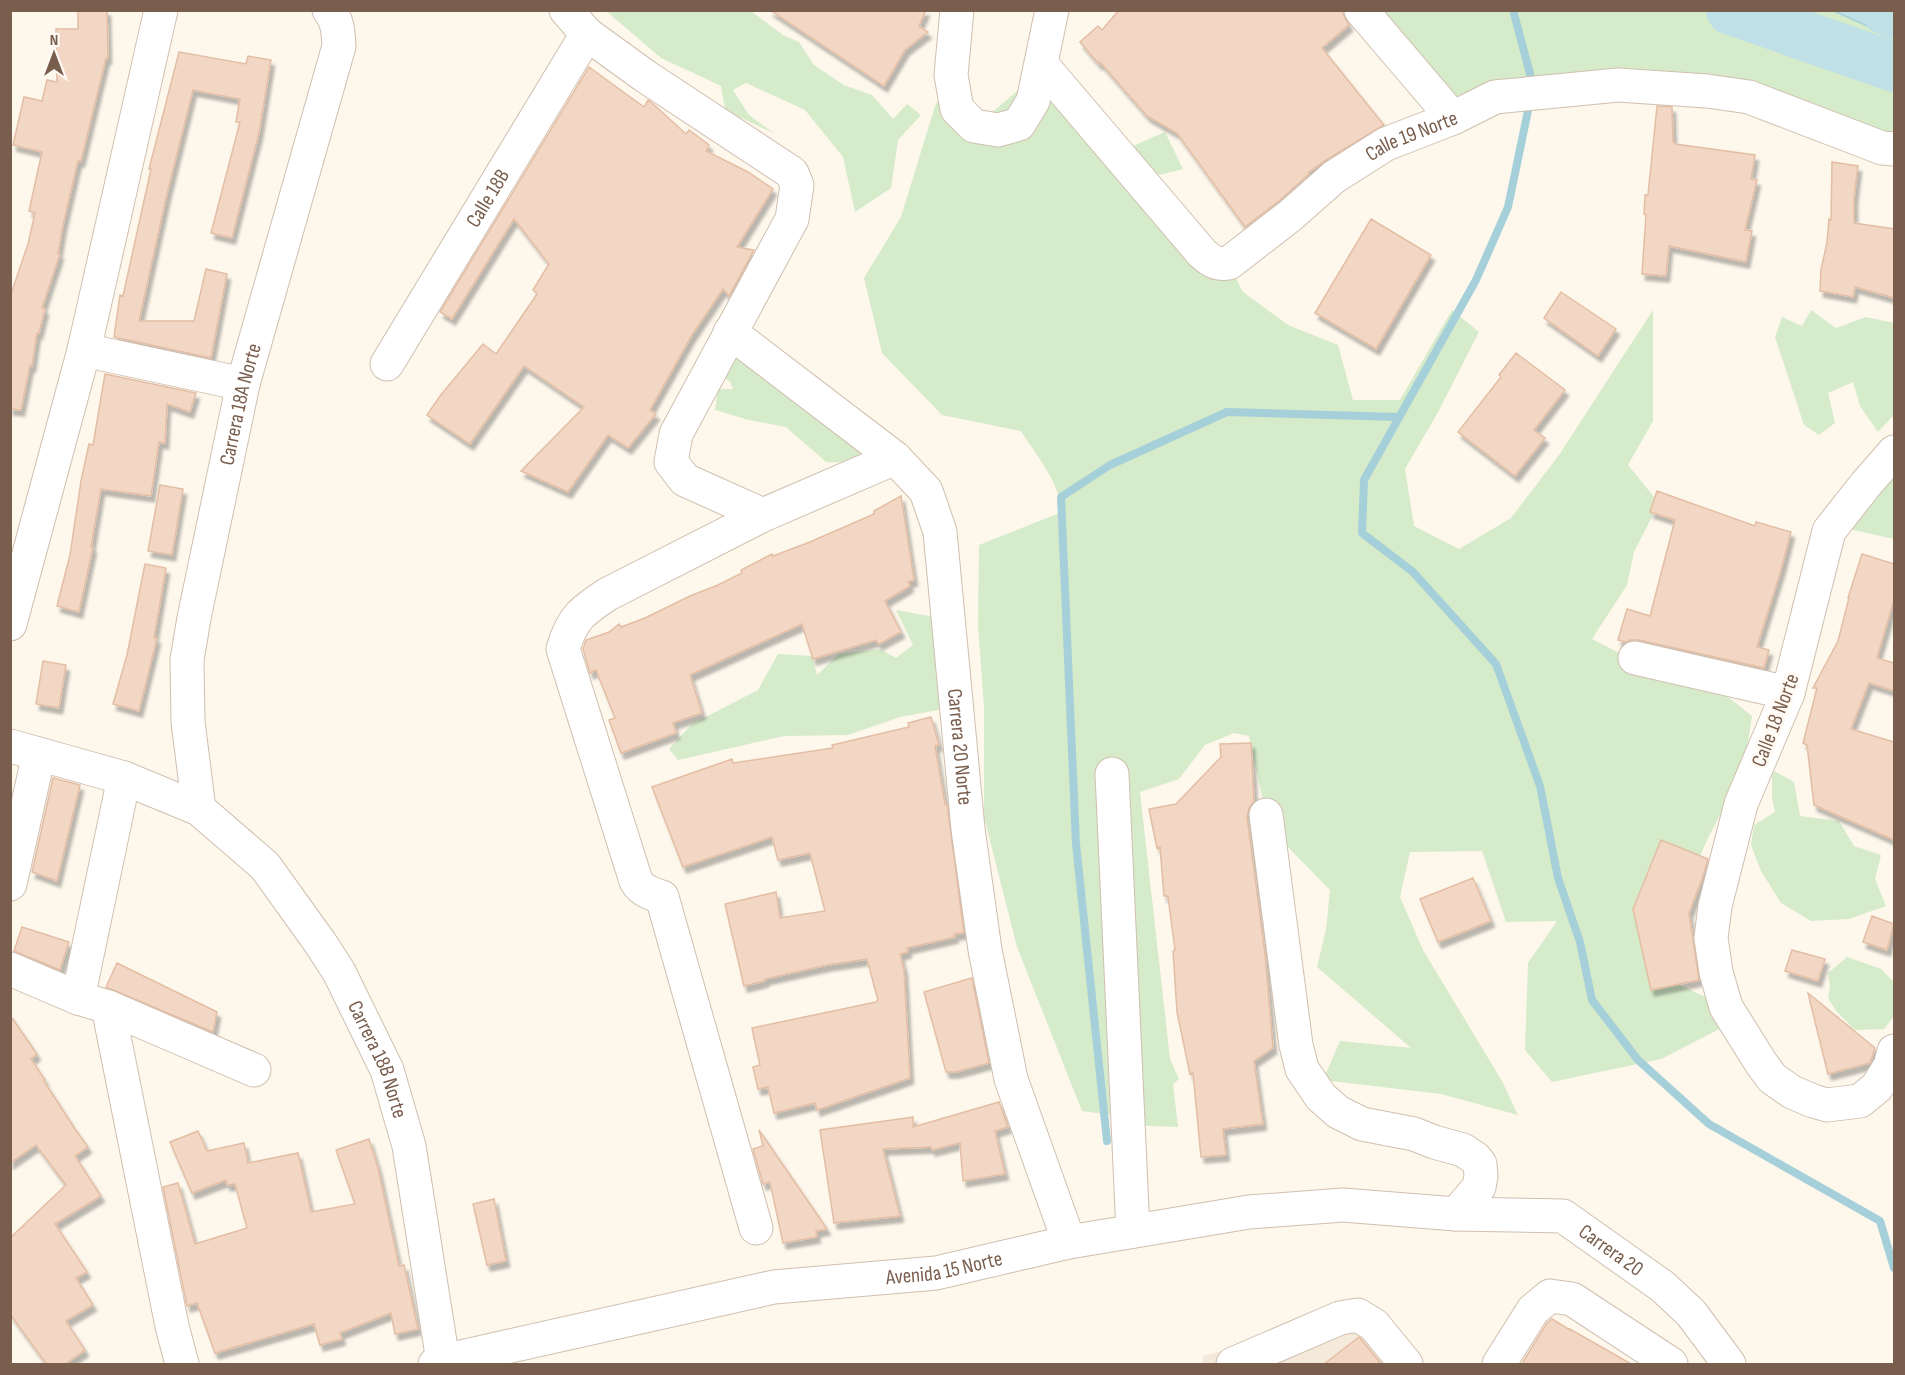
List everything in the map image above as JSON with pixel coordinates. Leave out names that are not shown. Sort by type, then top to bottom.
[{"type":"street","points":[[10,624],[84,350],[161,10]]},
{"type":"street","name":"Carrera 18A Norte","points":[[199,809],[188,722],[187,660],[243,384],[339,46],[335,18],[328,10]]},
{"type":"street","points":[[957,10],[951,75],[957,109],[974,126],[998,130],[1019,124],[1033,101],[1052,10]]},
{"type":"street","points":[[1361,10],[1453,117]]},
{"type":"street","points":[[577,22],[680,99],[792,173],[798,185],[792,219],[676,434],[671,462],[685,480],[763,515]]},
{"type":"street","name":"Calle 18B","points":[[387,364],[577,22]]},
{"type":"street","name":"Calle 19 Norte","points":[[1042,65],[1202,253],[1212,262],[1219,264],[1229,263],[1236,258],[1291,215],[1334,177],[1386,144],[1495,97],[1618,85],[1707,91],[1749,97],[1882,148],[1894,148]]},
{"type":"street","name":"Carrera 20 Norte","points":[[730,332],[895,458],[926,490],[940,532],[969,829],[985,950],[1011,1079],[1069,1242]]},
{"type":"street","points":[[84,350],[243,384]]},
{"type":"street","name":"Calle 18 Norte","points":[[1894,452],[1829,531],[1788,693],[1741,804],[1714,906],[1711,938],[1716,972],[1726,1007],[1761,1064],[1772,1078],[1792,1092],[1827,1105],[1860,1101],[1877,1087],[1890,1066],[1894,1052]]},
{"type":"street","points":[[756,1228],[662,897],[639,886],[636,881],[563,649],[569,629],[585,609],[608,594],[763,515],[895,458]]},
{"type":"street","points":[[1635,658],[1788,693]]},
{"type":"street","points":[[10,884],[25,750]]},
{"type":"street","name":"Carrera 18B Norte","points":[[25,750],[124,778],[199,809],[265,866],[321,944],[339,972],[387,1070],[410,1146],[439,1363]]},
{"type":"street","points":[[1112,774],[1133,1232]]},
{"type":"street","points":[[124,778],[93,1003],[182,1365]]},
{"type":"street","points":[[1266,815],[1296,1045],[1302,1069],[1322,1097],[1338,1112],[1362,1124],[1414,1134],[1463,1150],[1475,1158],[1480,1164],[1482,1176],[1479,1187],[1456,1214]]},
{"type":"street","points":[[10,969],[254,1070]]},
{"type":"street","name":"Avenida 15 Norte","points":[[439,1363],[774,1287],[936,1273],[1069,1242],[1249,1212],[1343,1205],[1456,1214]]},
{"type":"street","name":"Carrera 20","points":[[1456,1214],[1563,1215],[1662,1286],[1691,1313],[1729,1365]]},
{"type":"street","points":[[1498,1365],[1533,1310],[1550,1296],[1572,1299],[1671,1365]]},
{"type":"street","points":[[1233,1365],[1340,1318],[1358,1315],[1374,1325],[1406,1365]]},
{"type":"shaded area","points":[[1358,1315],[1422,1364],[1202,1364],[1203,1356]]},
{"type":"green space","points":[[606,11],[751,11],[783,35],[799,42],[814,65],[844,85],[872,95],[893,119],[907,104],[921,115],[898,140],[891,188],[855,212],[843,157],[805,110],[746,83],[733,90],[749,115],[775,134],[725,110],[721,86],[661,58]]},
{"type":"green space","points":[[1359,11],[1894,11],[1894,149],[1707,91],[1455,108]]},
{"type":"green space","points":[[955,70],[975,127],[1017,91],[1086,95],[1119,152],[1165,132],[1183,169],[1146,178],[1221,249],[1243,292],[1288,325],[1338,345],[1353,400],[1400,400],[1452,310],[1479,332],[1437,414],[1405,469],[1414,526],[1459,549],[1511,518],[1559,455],[1653,310],[1653,421],[1628,465],[1659,503],[1634,552],[1627,585],[1592,639],[1651,669],[1719,690],[1752,716],[1744,769],[1709,836],[1673,916],[1680,985],[1745,1016],[1661,1059],[1552,1082],[1525,1050],[1528,963],[1557,921],[1506,922],[1482,851],[1410,852],[1400,897],[1423,950],[1502,1081],[1518,1115],[1441,1094],[1323,1080],[1340,1041],[1411,1048],[1317,967],[1326,930],[1330,890],[1284,843],[1266,815],[1249,736],[1234,733],[1205,745],[1179,779],[1140,792],[1170,1059],[1179,1079],[1173,1084],[1178,1127],[1126,1125],[1125,1117],[1082,1111],[1017,947],[984,817],[984,707],[978,626],[979,545],[1062,512],[1060,501],[1052,480],[1021,431],[942,415],[882,353],[864,278],[901,217],[935,106]]},
{"type":"green space","points":[[1811,310],[1836,328],[1866,317],[1894,323],[1894,415],[1878,432],[1860,406],[1853,382],[1828,393],[1835,423],[1819,435],[1804,425],[1775,337],[1782,317],[1802,326]]},
{"type":"green space","points":[[727,354],[757,356],[861,439],[859,463],[826,462],[786,427],[749,420],[715,410],[718,389],[733,389],[730,382],[719,373]]},
{"type":"green space","points":[[1894,453],[1894,539],[1840,527]]},
{"type":"green space","points":[[896,610],[934,617],[936,669],[951,688],[944,709],[900,717],[848,735],[784,736],[678,760],[669,749],[692,724],[758,690],[778,654],[812,656],[817,675],[839,654],[880,649],[896,658],[913,645]]},
{"type":"green space","points":[[1772,770],[1794,782],[1800,816],[1839,821],[1854,846],[1881,855],[1875,879],[1886,906],[1849,919],[1811,921],[1781,903],[1761,871],[1751,845],[1754,825],[1775,812],[1772,798]]},
{"type":"green space","points":[[1847,957],[1881,969],[1894,982],[1894,1016],[1884,1029],[1855,1030],[1836,1011],[1828,998],[1830,987],[1828,973]]},
{"type":"water","points":[[1834,11],[1861,11],[1894,25],[1894,38]]},
{"type":"building","points":[[78,10],[107,10],[108,58],[106,58],[81,161],[78,161],[63,225],[58,254],[60,254],[42,308],[45,309],[39,333],[37,333],[32,366],[30,365],[21,410],[10,409],[10,297],[28,244],[35,213],[29,211],[42,152],[13,145],[24,97],[42,101],[47,80],[57,82],[56,29],[78,29]]},
{"type":"building","points":[[770,10],[926,10],[919,26],[928,32],[905,50],[884,86]]},
{"type":"building","points":[[1119,10],[1343,10],[1349,25],[1322,48],[1384,125],[1324,161],[1279,201],[1245,227],[1177,133],[1147,116],[1080,42],[1098,26],[1102,30]]},
{"type":"building","points":[[179,52],[246,64],[248,56],[271,60],[259,133],[232,238],[211,233],[240,122],[236,122],[240,99],[193,90],[139,321],[194,321],[206,269],[227,274],[211,358],[114,337],[120,295],[123,296],[151,169],[149,169]]},
{"type":"building","points":[[589,67],[644,107],[648,100],[686,134],[689,130],[709,145],[706,151],[748,172],[773,189],[737,247],[754,250],[729,296],[723,289],[692,335],[650,410],[656,414],[628,448],[608,435],[568,492],[521,471],[584,407],[524,366],[470,444],[427,415],[483,344],[496,354],[537,294],[533,290],[549,264],[514,219],[452,319],[440,312]]},
{"type":"building","points":[[1657,106],[1672,107],[1673,142],[1675,144],[1755,155],[1751,179],[1757,180],[1745,230],[1752,231],[1746,262],[1669,246],[1666,276],[1642,274],[1645,195],[1648,195]]},
{"type":"building","points":[[1832,162],[1858,166],[1854,223],[1894,229],[1894,298],[1855,287],[1853,297],[1820,291],[1821,269],[1827,243],[1829,219],[1831,220]]},
{"type":"building","points":[[1371,219],[1431,255],[1376,349],[1315,313]]},
{"type":"building","points":[[1561,292],[1616,329],[1598,356],[1544,318]]},
{"type":"building","points":[[1516,353],[1565,390],[1534,430],[1545,438],[1515,476],[1458,432],[1501,377],[1499,375]]},
{"type":"building","points":[[105,374],[196,393],[190,412],[167,404],[165,443],[159,442],[151,496],[101,489],[91,547],[93,547],[79,612],[57,606],[70,555],[89,444],[93,445]]},
{"type":"building","points":[[160,485],[183,489],[172,555],[148,551]]},
{"type":"building","points":[[1657,491],[1755,526],[1756,522],[1791,532],[1757,647],[1769,650],[1764,668],[1639,640],[1626,642],[1618,640],[1627,609],[1650,616],[1675,520],[1650,512]]},
{"type":"building","points":[[901,496],[914,580],[908,582],[910,586],[885,601],[901,632],[879,644],[876,640],[813,659],[802,624],[690,675],[702,713],[673,723],[676,733],[621,753],[609,720],[615,718],[596,670],[590,673],[583,649],[586,640],[609,632],[619,624],[621,627],[645,618],[718,585],[772,554],[773,556],[810,542],[874,514],[874,511]]},
{"type":"building","points":[[1862,554],[1894,564],[1894,600],[1877,658],[1894,663],[1894,691],[1869,683],[1851,729],[1894,742],[1894,840],[1814,805],[1807,745],[1803,743],[1817,688],[1813,688],[1838,641]]},
{"type":"building","points":[[145,564],[166,568],[154,638],[157,638],[139,711],[113,704],[127,655]]},
{"type":"building","points":[[43,661],[66,665],[59,708],[36,704]]},
{"type":"building","points":[[931,717],[939,745],[935,746],[945,804],[947,804],[964,933],[907,948],[908,952],[900,954],[904,970],[910,1078],[817,1110],[815,1103],[774,1113],[768,1087],[758,1089],[753,1067],[760,1065],[752,1028],[876,1002],[878,1000],[867,959],[827,965],[744,986],[725,904],[776,892],[780,918],[825,911],[810,853],[778,860],[772,837],[683,867],[652,787],[732,759],[733,763],[833,748],[832,745],[909,727],[908,723]]},
{"type":"building","points":[[1251,743],[1254,801],[1247,817],[1265,954],[1273,1048],[1254,1061],[1263,1124],[1223,1129],[1226,1155],[1201,1157],[1193,1073],[1190,1074],[1177,1012],[1173,951],[1175,950],[1168,896],[1164,896],[1160,847],[1157,848],[1149,809],[1176,804],[1221,757],[1220,744]]},
{"type":"building","points":[[53,778],[80,785],[57,881],[32,872]]},
{"type":"building","points":[[1661,840],[1708,859],[1689,913],[1699,980],[1651,990],[1633,909]]},
{"type":"building","points":[[1473,878],[1491,921],[1438,942],[1420,899]]},
{"type":"building","points":[[1872,916],[1894,924],[1887,950],[1863,942]]},
{"type":"building","points":[[22,927],[69,942],[60,970],[14,951]]},
{"type":"building","points":[[1792,950],[1825,959],[1818,981],[1785,971]]},
{"type":"building","points":[[117,963],[217,1012],[213,1032],[106,987]]},
{"type":"building","points":[[972,978],[989,1063],[956,1072],[946,1072],[924,992]]},
{"type":"building","points":[[1808,993],[1875,1048],[1870,1063],[1828,1074]]},
{"type":"building","points":[[10,1015],[37,1054],[31,1059],[44,1081],[88,1147],[75,1156],[101,1196],[55,1224],[87,1272],[76,1278],[93,1305],[66,1321],[85,1350],[64,1365],[47,1365],[10,1314],[10,1238],[66,1185],[36,1145],[10,1163]]},
{"type":"building","points":[[999,1102],[1008,1127],[995,1131],[1005,1174],[963,1181],[960,1143],[932,1150],[931,1147],[883,1149],[900,1216],[834,1223],[820,1130],[913,1117],[913,1127]]},
{"type":"building","points":[[759,1130],[827,1229],[816,1231],[817,1237],[783,1243],[770,1182],[763,1184],[753,1149],[763,1146]]},
{"type":"building","points":[[198,1131],[207,1151],[244,1143],[248,1163],[298,1153],[311,1212],[355,1204],[336,1150],[369,1139],[378,1168],[399,1266],[404,1265],[418,1329],[395,1334],[391,1313],[340,1333],[342,1339],[320,1345],[314,1324],[215,1353],[197,1303],[187,1306],[163,1187],[178,1183],[195,1244],[247,1228],[235,1184],[227,1185],[226,1180],[192,1193],[170,1142]]},
{"type":"building","points":[[494,1199],[506,1261],[487,1265],[473,1204]]},
{"type":"building","points":[[1552,1319],[1633,1365],[1521,1365],[1547,1323]]},
{"type":"building","points":[[1359,1337],[1382,1365],[1323,1365]]},
{"type":"waterway","points":[[1513,10],[1533,85]]},
{"type":"waterway","points":[[1731,10],[1894,67]]},
{"type":"waterway","points":[[1886,10],[1894,14]]},
{"type":"waterway","points":[[1530,101],[1508,207],[1476,280],[1364,480],[1362,533],[1413,572],[1496,664],[1540,786],[1558,878],[1580,942],[1592,1000],[1638,1060],[1709,1124],[1880,1221],[1894,1268]]},
{"type":"waterway","points":[[1107,1141],[1076,844],[1061,497],[1110,465],[1227,412],[1398,417]]}]
